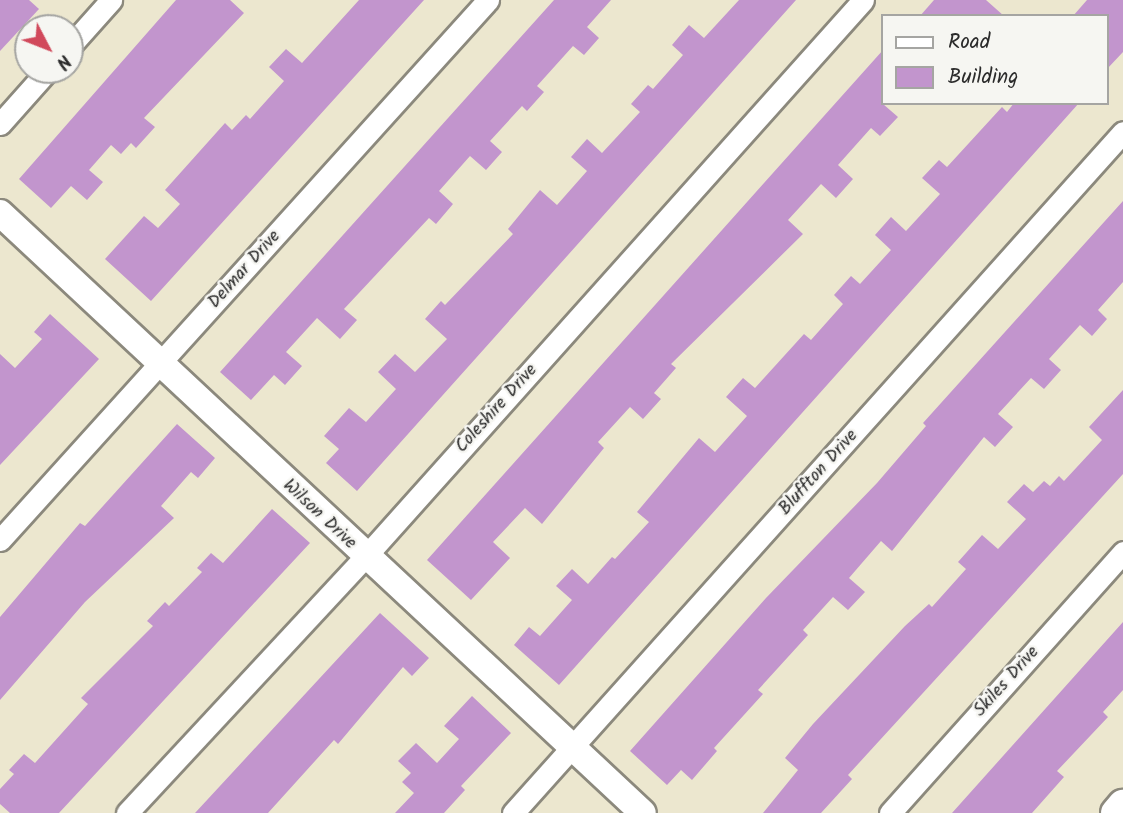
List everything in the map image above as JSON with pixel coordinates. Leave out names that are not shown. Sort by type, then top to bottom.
[{"type":"main road","points":[[1116,813],[1123,805]]},
{"type":"street","points":[[84,30],[111,0]]},
{"type":"street","name":"Delmar Drive","points":[[0,540],[488,0]]},
{"type":"street","name":"Coleshire Drive","points":[[127,813],[365,557],[863,0]]},
{"type":"street","points":[[0,124],[36,84]]},
{"type":"street","name":"Bluffton Drive","points":[[513,813],[1123,132]]},
{"type":"street","name":"Wilson Drive","points":[[0,213],[159,365],[643,813]]},
{"type":"street","name":"Skiles Drive","points":[[890,813],[1123,552]]},
{"type":"building","points":[[0,0],[29,0],[39,9],[34,14],[14,14],[14,36],[0,51]]},
{"type":"building","points":[[176,0],[230,0],[244,13],[144,118],[155,127],[136,148],[131,143],[121,154],[111,145],[89,170],[103,182],[87,200],[71,186],[51,208],[19,179]]},
{"type":"building","points":[[359,0],[424,0],[151,301],[105,259],[144,216],[158,228],[180,204],[165,190],[225,123],[232,130],[246,115],[250,119],[284,81],[269,67],[286,49],[302,63]]},
{"type":"building","points":[[554,0],[611,0],[587,27],[599,38],[584,55],[573,46],[537,86],[544,92],[527,111],[522,106],[490,141],[502,152],[486,170],[470,156],[439,191],[453,204],[436,224],[429,218],[344,309],[357,320],[340,339],[317,318],[286,352],[302,366],[285,385],[274,375],[251,400],[220,372]]},
{"type":"building","points":[[739,0],[796,0],[357,491],[326,463],[339,449],[324,436],[349,408],[366,422],[396,389],[378,372],[395,354],[415,372],[447,339],[425,319],[441,301],[445,305],[513,234],[508,229],[540,190],[557,205],[587,171],[571,157],[587,139],[602,153],[640,112],[631,104],[648,85],[653,89],[683,55],[672,45],[689,25],[704,38]]},
{"type":"building","points":[[934,0],[986,0],[1002,14],[922,14]]},
{"type":"building","points":[[1087,0],[1123,0],[1123,52],[1109,67],[1109,14],[1075,14]]},
{"type":"building","points":[[881,52],[881,105],[898,117],[880,136],[871,128],[838,165],[853,179],[836,198],[821,184],[788,220],[803,234],[671,364],[676,368],[654,393],[661,399],[643,419],[630,407],[598,442],[604,448],[542,524],[525,508],[493,542],[510,558],[471,600],[427,560]]},
{"type":"building","points":[[1012,105],[1077,105],[559,685],[514,645],[529,627],[540,636],[572,600],[556,586],[572,569],[588,584],[612,557],[615,559],[649,522],[637,512],[699,438],[715,452],[747,416],[726,397],[743,378],[755,388],[804,334],[811,340],[843,304],[834,295],[851,276],[860,284],[891,250],[875,235],[891,217],[906,231],[940,194],[922,178],[939,160],[947,167],[1002,107],[1007,112]]},
{"type":"building","points":[[1123,201],[1123,282],[1098,310],[1107,319],[1092,336],[1080,325],[1049,359],[1061,370],[1044,389],[1031,378],[998,414],[1013,427],[995,447],[984,437],[892,551],[881,541],[849,578],[865,592],[848,610],[833,597],[803,630],[808,635],[758,690],[763,694],[714,748],[717,751],[692,780],[681,770],[667,785],[630,751],[766,598],[877,483],[926,426],[923,423]]},
{"type":"building","points":[[50,314],[99,359],[0,465],[0,354],[15,368],[42,339],[34,332]]},
{"type":"building","points":[[1123,390],[1123,474],[848,775],[852,779],[821,813],[763,813],[798,770],[785,758],[813,724],[905,626],[929,604],[932,607],[966,569],[958,562],[982,535],[998,549],[1026,519],[1007,502],[1024,484],[1033,492],[1044,481],[1050,486],[1059,476],[1064,481],[1102,440],[1089,427]]},
{"type":"building","points":[[177,424],[215,458],[198,478],[191,472],[161,506],[174,518],[85,602],[0,700],[0,617],[80,523],[85,526]]},
{"type":"building","points":[[272,509],[310,543],[59,813],[10,813],[0,804],[0,789],[14,774],[9,770],[24,754],[35,763],[88,704],[81,698],[153,626],[147,621],[165,602],[169,606],[202,572],[197,568],[211,553],[223,563]]},
{"type":"building","points":[[380,613],[429,658],[412,676],[403,667],[338,744],[334,740],[268,813],[195,813]]},
{"type":"building","points":[[1123,622],[1123,690],[1103,712],[1108,717],[1057,771],[1064,777],[1032,813],[952,813]]},
{"type":"building","points":[[472,696],[511,733],[461,786],[465,790],[444,813],[395,813],[414,793],[402,782],[411,773],[398,761],[416,743],[437,763],[459,739],[444,726]]}]
